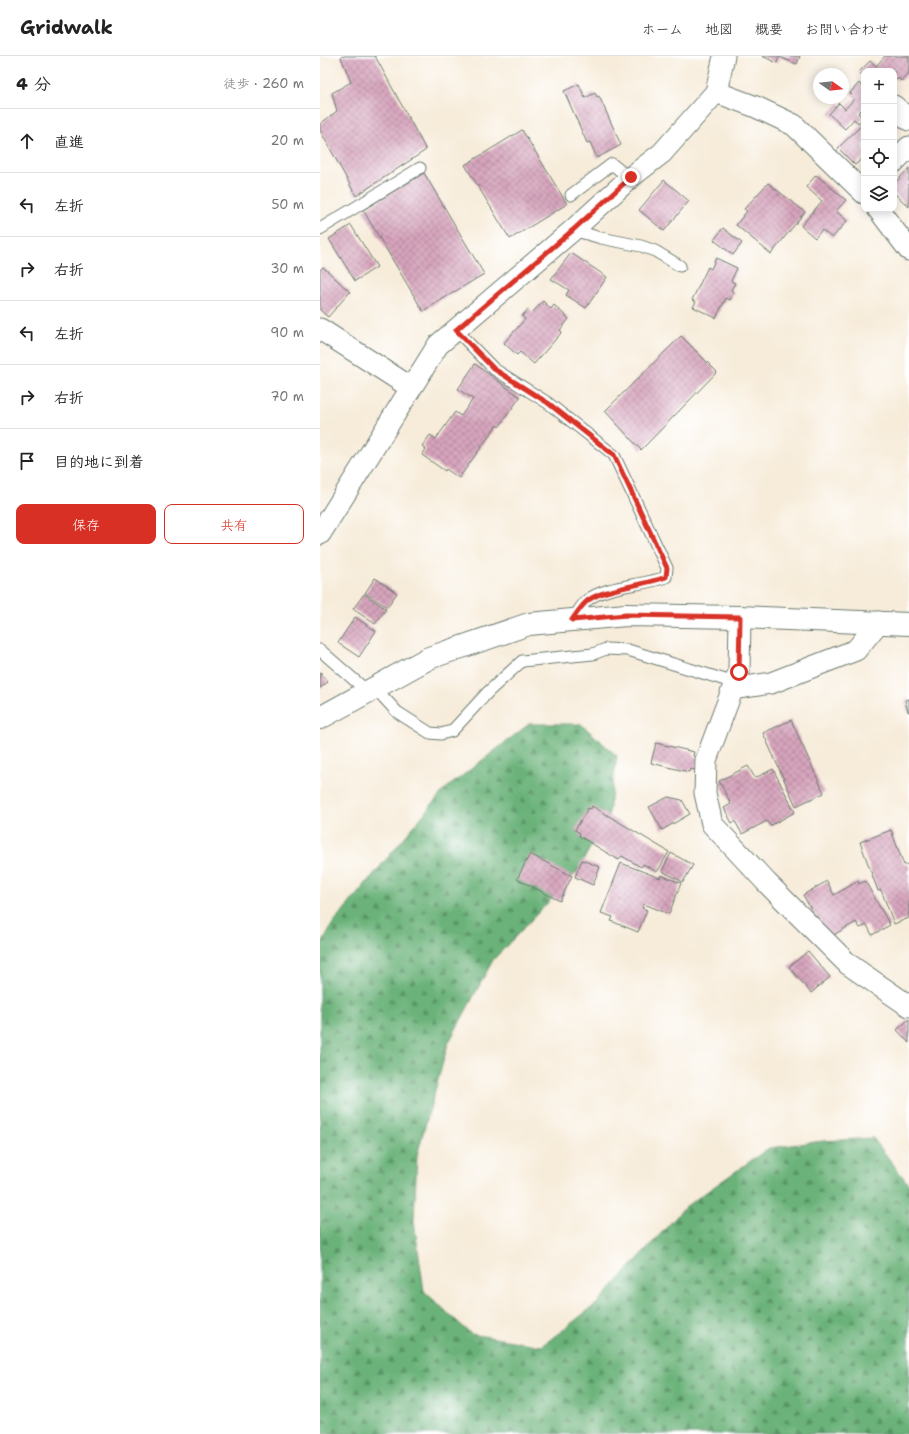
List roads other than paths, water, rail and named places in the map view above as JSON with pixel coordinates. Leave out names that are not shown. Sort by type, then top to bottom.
[{"type":"street","points":[[320,534],[410,387],[438,345],[573,230],[630,178],[662,153],[716,92],[724,56]]},
{"type":"street","points":[[716,92],[756,107],[794,125],[861,190]]},
{"type":"street","points":[[897,109],[909,120]]},
{"type":"street","points":[[897,159],[909,146]]},
{"type":"street","points":[[880,212],[909,250]]},
{"type":"street","points":[[320,329],[410,387]]},
{"type":"street","points":[[320,718],[429,658],[528,624],[626,615],[740,617],[909,624]]},
{"type":"street","points":[[740,617],[739,672],[706,760],[705,793],[712,824],[767,883],[848,964],[909,1006]]},
{"type":"street","points":[[734,686],[771,683],[856,650],[879,622]]},
{"type":"lane","points":[[571,195],[612,164],[630,178]]},
{"type":"lane","points":[[320,229],[420,168]]},
{"type":"lane","points":[[573,230],[655,250],[680,266]]},
{"type":"lane","points":[[456,330],[494,369],[548,403],[614,455],[667,568],[666,577],[651,583],[604,592],[585,602],[572,620]]},
{"type":"lane","points":[[320,650],[397,712],[430,733],[441,734],[452,731],[488,692],[522,660],[593,654],[606,649],[628,650],[734,686]]}]
